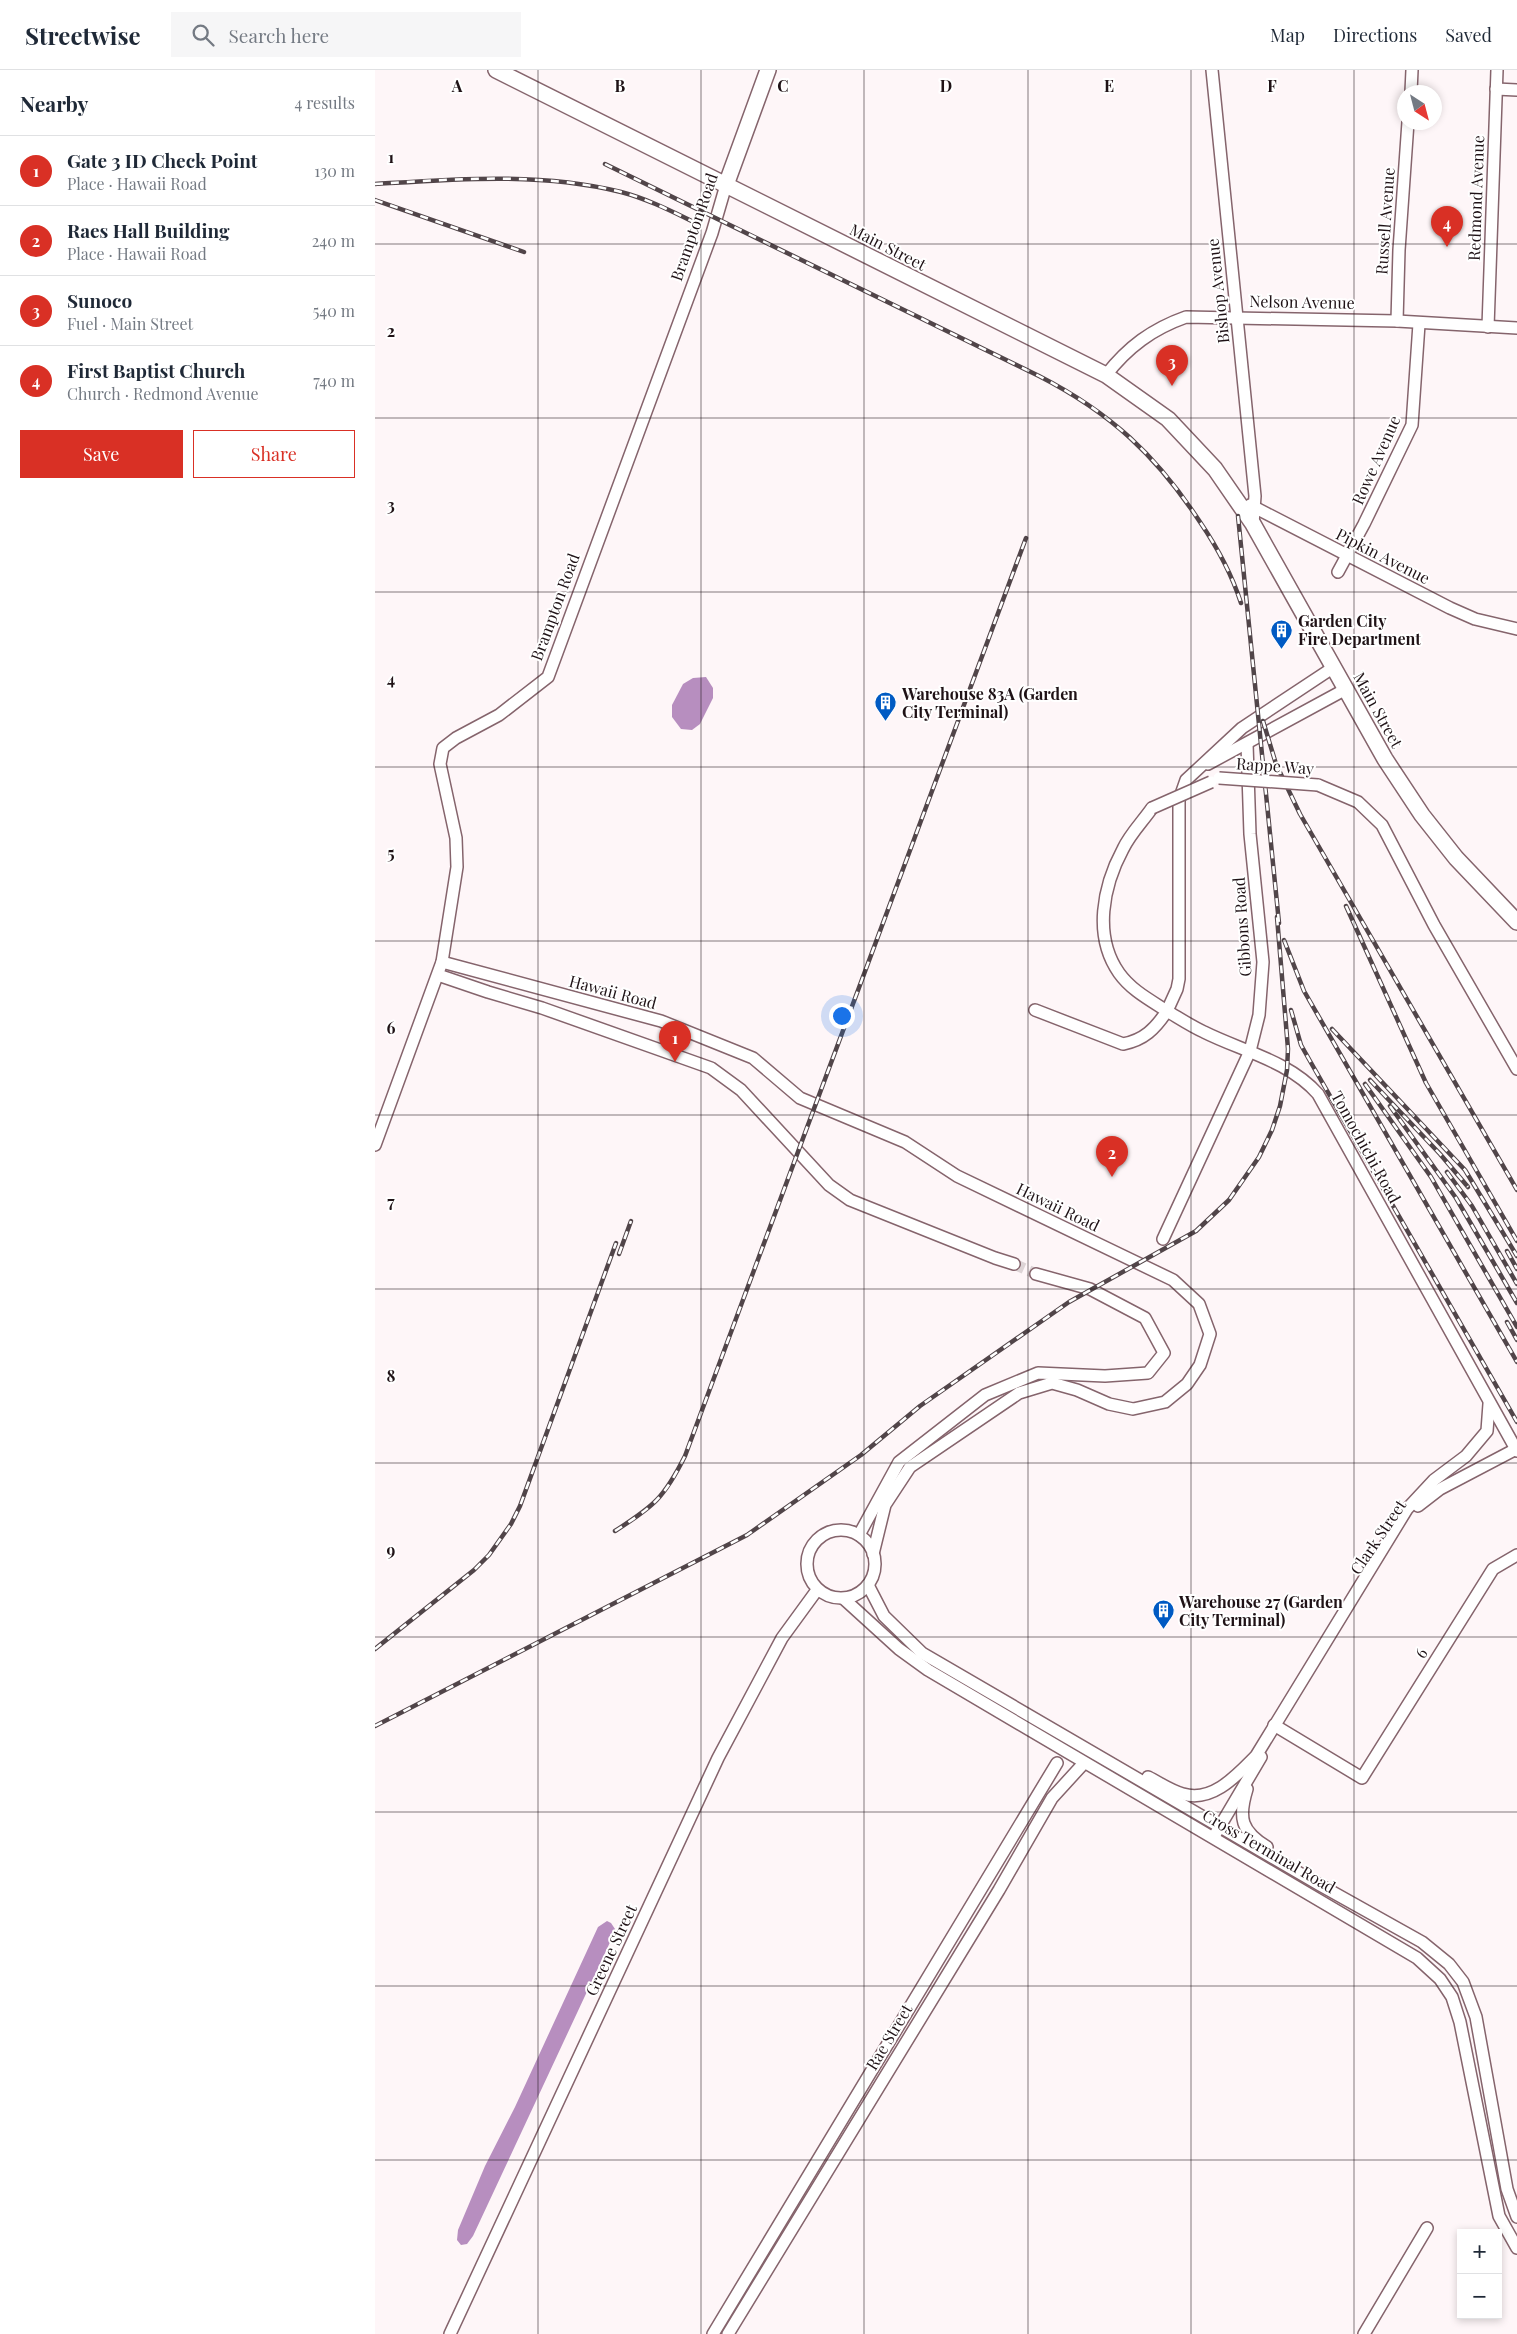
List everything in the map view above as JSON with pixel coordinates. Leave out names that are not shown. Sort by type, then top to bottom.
[{"type":"main road","name":"Main Street","points":[[496,70],[1106,375],[1145,401],[1183,433],[1215,468],[1235,496],[1253,524],[1385,759],[1422,816],[1456,858],[1517,922]]},
{"type":"main road","name":"Brampton Road","points":[[726,185],[769,70]]},
{"type":"street","name":"Bishop Avenue","points":[[1212,70],[1255,496],[1254,508]]},
{"type":"street","points":[[1411,85],[1412,70]]},
{"type":"street","name":"Redmond Avenue","points":[[1488,327],[1497,70]]},
{"type":"street","points":[[1496,90],[1517,90]]},
{"type":"street","name":"Russell Avenue","points":[[1397,321],[1399,250],[1407,130]]},
{"type":"street","name":"Brampton Road","points":[[375,1145],[442,962],[457,867],[457,838],[440,764],[443,748],[456,738],[499,715],[548,677],[712,232],[726,185]]},
{"type":"street","name":"Nelson Avenue","points":[[1106,375],[1122,356],[1161,326],[1186,317],[1397,321],[1419,324],[1517,328]]},
{"type":"street","name":"Rowe Avenue","points":[[1339,572],[1413,425],[1419,324]]},
{"type":"street","name":"Main Street","points":[[1235,496],[1254,508]]},
{"type":"street","points":[[1253,524],[1254,508]]},
{"type":"street","name":"Pipkin Avenue","points":[[1254,508],[1450,608],[1475,618],[1517,629]]},
{"type":"street","points":[[1035,1010],[1123,1044],[1137,1041],[1159,1024],[1177,990],[1179,978],[1179,800],[1186,780],[1242,728],[1334,667]]},
{"type":"street","points":[[1193,772],[1346,690]]},
{"type":"street","name":"Gibbons Road","points":[[1163,1239],[1250,1052],[1259,1015],[1263,962],[1251,834],[1247,744]]},
{"type":"street","name":"Rappe Way","points":[[1167,1011],[1137,992],[1119,972],[1103,937],[1104,897],[1123,848],[1152,808],[1215,780],[1318,784],[1358,802],[1382,825],[1434,925],[1517,1069]]},
{"type":"street","name":"Hawaii Road","points":[[442,962],[661,1021],[753,1058],[800,1098],[905,1142],[957,1176],[1173,1280],[1199,1304],[1210,1334],[1200,1365],[1187,1384],[1165,1402],[1133,1409],[1109,1404],[1077,1390],[1052,1383],[1019,1393],[910,1467],[885,1505],[873,1554]]},
{"type":"street","points":[[438,975],[542,1008],[711,1068],[741,1090],[829,1185],[851,1200],[1014,1264]]},
{"type":"street","name":"Tomochichi Road","points":[[1167,1011],[1204,1032],[1292,1072],[1310,1085],[1318,1094],[1517,1450]]},
{"type":"street","points":[[859,1535],[899,1462],[985,1395],[1038,1373],[1105,1376],[1147,1373],[1164,1353],[1145,1318],[1090,1290],[1036,1274]]},
{"type":"street","name":"Clark Street","points":[[1217,1832],[1277,1726],[1407,1509],[1434,1480],[1466,1456],[1487,1431],[1490,1416],[1489,1400]]},
{"type":"street","name":"Clark Street","points":[[1094,1754],[1185,1795],[1207,1794],[1236,1776],[1255,1756],[1277,1726],[1408,1517],[1421,1502],[1440,1489],[1517,1450]]},
{"type":"street","points":[[837,1530],[859,1535],[866,1541],[873,1554],[875,1570],[868,1585],[855,1595],[845,1599],[826,1595],[817,1590],[807,1570],[807,1559],[813,1544],[826,1533],[837,1530]]},
{"type":"street","name":"6","points":[[1277,1726],[1362,1778],[1493,1569],[1517,1555]]},
{"type":"street","name":"Cross Terminal Road","points":[[868,1585],[884,1616],[922,1653],[1094,1754],[1417,1958],[1440,1979],[1452,1997],[1460,2022],[1499,2216],[1517,2248]]},
{"type":"street","name":"Greene Street","points":[[451,2334],[721,1751],[782,1638],[817,1590]]},
{"type":"street","name":"Cross Terminal Road","points":[[845,1599],[899,1649],[928,1670],[1084,1763],[1307,1878],[1422,1942],[1449,1964],[1463,1982],[1476,2017],[1507,2189],[1517,2218]]},
{"type":"street","name":"Rae Street","points":[[713,2334],[1057,1763]]},
{"type":"street","name":"Rae Street","points":[[727,2334],[999,1890],[1052,1798],[1084,1763]]},
{"type":"street","points":[[1254,1769],[1243,1802],[1241,1817],[1246,1830],[1260,1843],[1298,1866],[1307,1878]]},
{"type":"street","points":[[1365,2334],[1427,2228]]},
{"type":"shaded area","points":[[706,677],[713,688],[713,698],[700,724],[692,730],[681,729],[672,717],[672,705],[683,684],[693,678]]},
{"type":"shaded area","points":[[607,1921],[615,1929],[612,1938],[473,2236],[467,2244],[461,2245],[457,2240],[458,2230],[485,2166],[515,2107],[598,1927]]},
{"type":"tunnel","points":[[1014,1264],[1036,1274]]},
{"type":"railway","points":[[605,164],[1039,376],[1088,405],[1130,438],[1166,476],[1218,551],[1229,572],[1241,603]]},
{"type":"railway","points":[[375,184],[467,179],[529,179],[560,182],[591,186],[641,198],[698,224]]},
{"type":"railway","points":[[375,200],[524,252]]},
{"type":"railway","points":[[1238,516],[1279,923]]},
{"type":"railway","points":[[615,1531],[657,1500],[671,1482],[685,1456],[1026,538]]},
{"type":"railway","points":[[1263,721],[1276,764],[1300,814],[1517,1190]]},
{"type":"railway","points":[[1346,906],[1426,1083],[1517,1241]]},
{"type":"railway","points":[[375,1726],[747,1535],[861,1455],[920,1406],[1069,1302],[1196,1231],[1229,1200],[1259,1157],[1272,1130],[1280,1106],[1287,1070],[1288,1049],[1277,917]]},
{"type":"railway","points":[[1284,940],[1304,991],[1517,1362]]},
{"type":"railway","points":[[1291,1010],[1301,1045],[1517,1422]]},
{"type":"railway","points":[[1332,1029],[1465,1170],[1517,1256]]},
{"type":"railway","points":[[1370,1080],[1440,1154],[1468,1187]]},
{"type":"railway","points":[[1365,1084],[1431,1177],[1517,1327]]},
{"type":"railway","points":[[1390,1106],[1456,1198],[1517,1303]]},
{"type":"railway","points":[[1447,1172],[1472,1206],[1517,1284]]},
{"type":"railway","points":[[619,1254],[631,1221]]},
{"type":"railway","points":[[375,1649],[474,1570],[489,1555],[511,1524],[520,1506],[616,1243]]},
{"type":"railway","points":[[1507,1251],[1517,1269]]},
{"type":"railway","points":[[1507,1322],[1517,1340]]},
{"type":"place","name":"First Baptist Church","points":[[1447,247]]},
{"type":"place","name":"Sunoco","points":[[1172,386]]},
{"type":"place","name":"Garden City Fire Department","points":[[1282,649]]},
{"type":"place","name":"Warehouse 83A (Garden City Terminal)","points":[[886,722]]},
{"type":"place","name":"Gate 3 ID Check Point","points":[[675,1062]]},
{"type":"place","name":"Raes Hall Building","points":[[1112,1177]]},
{"type":"place","name":"Warehouse 27 (Garden City Terminal)","points":[[1163,1630]]}]
